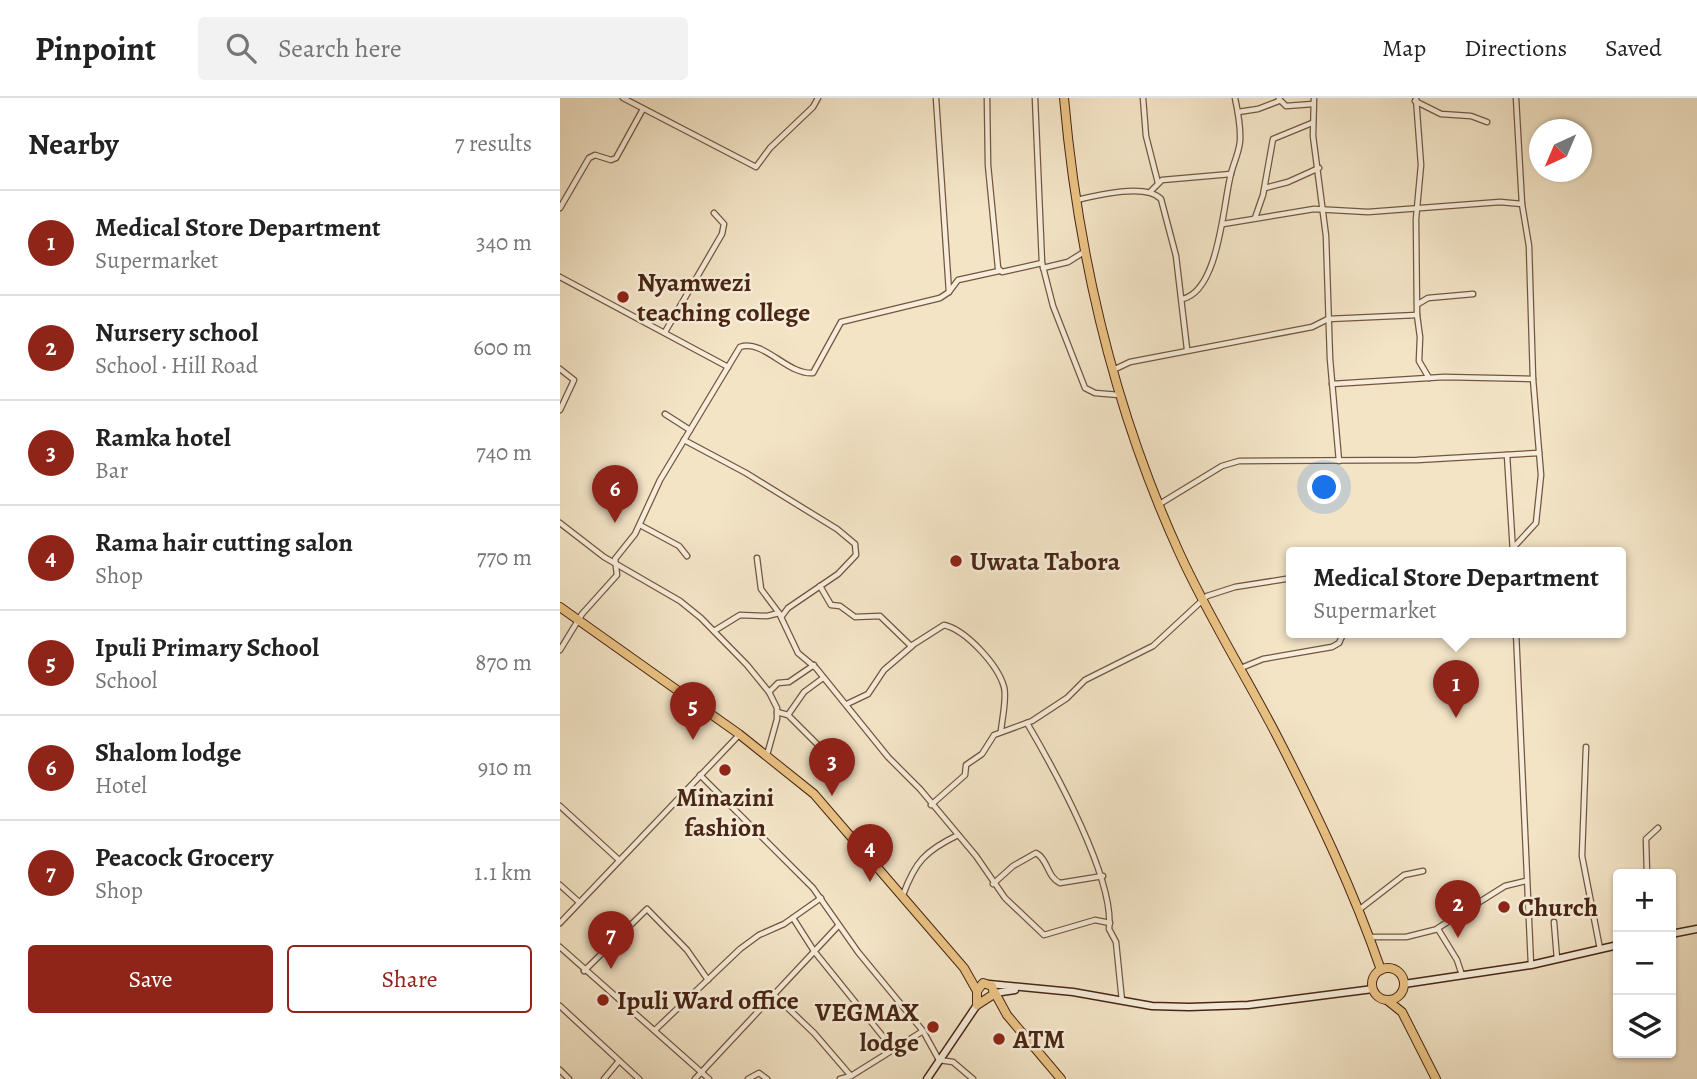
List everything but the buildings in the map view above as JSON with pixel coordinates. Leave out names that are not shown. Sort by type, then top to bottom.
[{"type":"highway","points":[[1064,98],[1074,200],[1084,252],[1119,395],[1158,505],[1202,599],[1324,829],[1370,937],[1381,970]]},
{"type":"highway","points":[[560,607],[739,734],[814,794],[964,968],[995,993],[1007,1014],[1060,1079]]},
{"type":"highway","points":[[1381,970],[1396,971],[1404,984],[1401,994],[1402,1012],[1436,1079]]},
{"type":"highway","points":[[1381,970],[1373,980],[1373,989],[1378,997],[1387,1000],[1402,1012]]},
{"type":"highway","points":[[977,1006],[983,986]]},
{"type":"highway","points":[[977,1006],[995,993]]},
{"type":"highway","points":[[1387,1000],[1401,994]]},
{"type":"highway","points":[[987,1000],[1007,1014]]},
{"type":"main road","points":[[1676,933],[1697,929]]},
{"type":"main road","points":[[1404,984],[1531,965],[1613,946]]},
{"type":"main road","points":[[983,986],[1073,992],[1152,1006],[1226,1007],[1373,989]]},
{"type":"main road","points":[[995,993],[1020,989]]},
{"type":"main road","points":[[927,1079],[977,1006]]},
{"type":"street","points":[[623,98],[756,167],[770,148],[813,107],[818,98]]},
{"type":"street","points":[[936,98],[949,292]]},
{"type":"street","points":[[987,98],[988,165],[999,271]]},
{"type":"street","points":[[1035,98],[1043,266],[1053,306],[1084,388],[1095,393],[1119,395]]},
{"type":"street","points":[[1143,98],[1146,136],[1158,183]]},
{"type":"street","points":[[1182,299],[1192,295],[1205,281],[1220,241],[1231,174],[1240,142],[1235,98]]},
{"type":"street","points":[[1516,98],[1522,204],[1529,246],[1533,379],[1539,453],[1536,523],[1516,547]]},
{"type":"street","points":[[1238,112],[1258,110],[1279,99],[1286,106],[1313,101],[1312,123],[1323,209],[1332,384],[1339,461]]},
{"type":"street","points":[[1415,100],[1441,114],[1471,116],[1487,122]]},
{"type":"street","points":[[1415,100],[1421,165],[1417,207],[1417,315],[1420,368],[1429,378]]},
{"type":"street","points":[[560,208],[589,158],[595,155],[611,160],[616,158],[643,109]]},
{"type":"street","points":[[1254,219],[1265,188],[1273,139],[1312,123]]},
{"type":"street","points":[[1265,188],[1288,182],[1319,168]]},
{"type":"street","points":[[1150,191],[1158,183],[1231,174]]},
{"type":"street","points":[[1074,200],[1113,192],[1150,191],[1161,199],[1174,247],[1187,349]]},
{"type":"street","points":[[1223,224],[1323,209],[1368,212],[1417,207],[1522,204]]},
{"type":"street","points":[[666,332],[722,234],[724,224],[714,213]]},
{"type":"street","points":[[560,650],[579,619],[615,579],[618,555],[640,525],[660,480],[737,350],[747,345],[800,372],[814,373],[832,334],[841,322],[928,302],[949,292],[958,280],[999,271],[1068,262],[1084,252]]},
{"type":"street","points":[[560,277],[728,367]]},
{"type":"street","points":[[1417,304],[1428,298],[1473,294]]},
{"type":"street","points":[[1112,370],[1130,362],[1187,349],[1312,327],[1328,319],[1417,315]]},
{"type":"street","points":[[560,369],[574,380],[560,410]]},
{"type":"street","points":[[1332,384],[1429,378],[1533,379]]},
{"type":"street","points":[[665,414],[690,430]]},
{"type":"street","points":[[684,440],[746,473],[853,542],[857,550],[838,574],[780,615],[740,615],[714,631]]},
{"type":"street","points":[[1529,451],[1538,444]]},
{"type":"street","points":[[1158,505],[1222,466],[1234,462],[1507,455],[1529,451],[1539,453]]},
{"type":"street","points":[[1507,455],[1513,547]]},
{"type":"street","points":[[560,523],[615,563],[680,601],[714,631],[769,692],[777,712],[767,755]]},
{"type":"street","points":[[640,525],[679,547],[687,556]]},
{"type":"street","points":[[757,558],[761,589],[780,615],[798,653],[814,665],[958,835],[982,864],[993,884],[1044,935],[1095,920],[1110,923]]},
{"type":"street","points":[[931,805],[965,775],[966,765],[982,754],[990,738],[1027,723],[1067,698],[1085,680],[1152,647],[1202,599],[1235,587],[1286,579]]},
{"type":"street","points":[[820,586],[831,605],[840,606],[855,617],[880,616],[912,646]]},
{"type":"street","points":[[847,704],[868,694],[884,670],[912,646],[944,625],[969,640],[991,664],[1003,683],[1001,732]]},
{"type":"street","points":[[1240,668],[1263,659],[1332,647],[1341,638]]},
{"type":"street","points":[[1516,638],[1531,965]]},
{"type":"street","points":[[769,692],[779,682],[789,682],[814,665]]},
{"type":"street","points":[[788,715],[804,692],[823,678]]},
{"type":"street","points":[[777,712],[788,715],[818,745],[824,747],[834,742]]},
{"type":"street","points":[[1027,723],[1103,876],[1110,932],[1116,942],[1122,1001]]},
{"type":"street","points":[[560,923],[739,734]]},
{"type":"street","points":[[1586,747],[1582,856],[1600,948]]},
{"type":"street","points":[[700,775],[781,853],[821,898],[838,926],[923,1031],[939,1060],[954,1062],[973,1079]]},
{"type":"street","points":[[560,806],[619,860]]},
{"type":"street","points":[[1647,869],[1646,839],[1658,828]]},
{"type":"street","points":[[903,895],[916,864],[925,855],[958,835]]},
{"type":"street","points":[[993,884],[1013,866],[1036,853],[1041,856],[1052,878],[1060,883],[1103,876]]},
{"type":"street","points":[[1359,910],[1404,875],[1423,871]]},
{"type":"street","points":[[1370,937],[1406,937],[1438,929],[1504,886],[1526,881]]},
{"type":"street","points":[[560,885],[579,902]]},
{"type":"street","points":[[655,1030],[733,955],[759,935],[793,918],[821,898]]},
{"type":"street","points":[[583,971],[645,909],[687,950],[708,980]]},
{"type":"street","points":[[793,918],[814,951],[894,1049]]},
{"type":"street","points":[[1554,922],[1557,959]]},
{"type":"street","points":[[695,1079],[772,993],[838,926]]},
{"type":"street","points":[[1438,929],[1457,960],[1462,976]]},
{"type":"street","points":[[560,947],[583,971],[709,1079]]},
{"type":"street","points":[[772,993],[820,1039],[851,1076]]},
{"type":"street","points":[[560,1006],[639,1079]]},
{"type":"street","points":[[840,1079],[851,1076],[923,1031]]},
{"type":"street","points":[[604,1079],[619,1061]]},
{"type":"street","points":[[560,1070],[569,1079]]},
{"type":"street","points":[[748,1079],[759,1073],[767,1079]]},
{"type":"place","name":"Nyamwezi teaching college","points":[[623,297]]},
{"type":"place","name":"Shalom lodge","points":[[615,523]]},
{"type":"place","name":"Uwata Tabora","points":[[956,561]]},
{"type":"place","name":"Medical Store Department","points":[[1456,718]]},
{"type":"place","name":"Ipuli Primary School","points":[[693,740]]},
{"type":"place","name":"Minazini fashion","points":[[725,770]]},
{"type":"place","name":"Ramka hotel","points":[[832,796]]},
{"type":"place","name":"Rama hair cutting salon","points":[[870,882]]},
{"type":"place","name":"Church","points":[[1504,907]]},
{"type":"place","name":"Nursery school","points":[[1458,938]]},
{"type":"place","name":"Peacock Grocery","points":[[611,969]]},
{"type":"place","name":"Ipuli Ward office","points":[[603,1000]]},
{"type":"place","name":"VEGMAX lodge","points":[[933,1027]]},
{"type":"place","name":"ATM","points":[[999,1039]]}]
